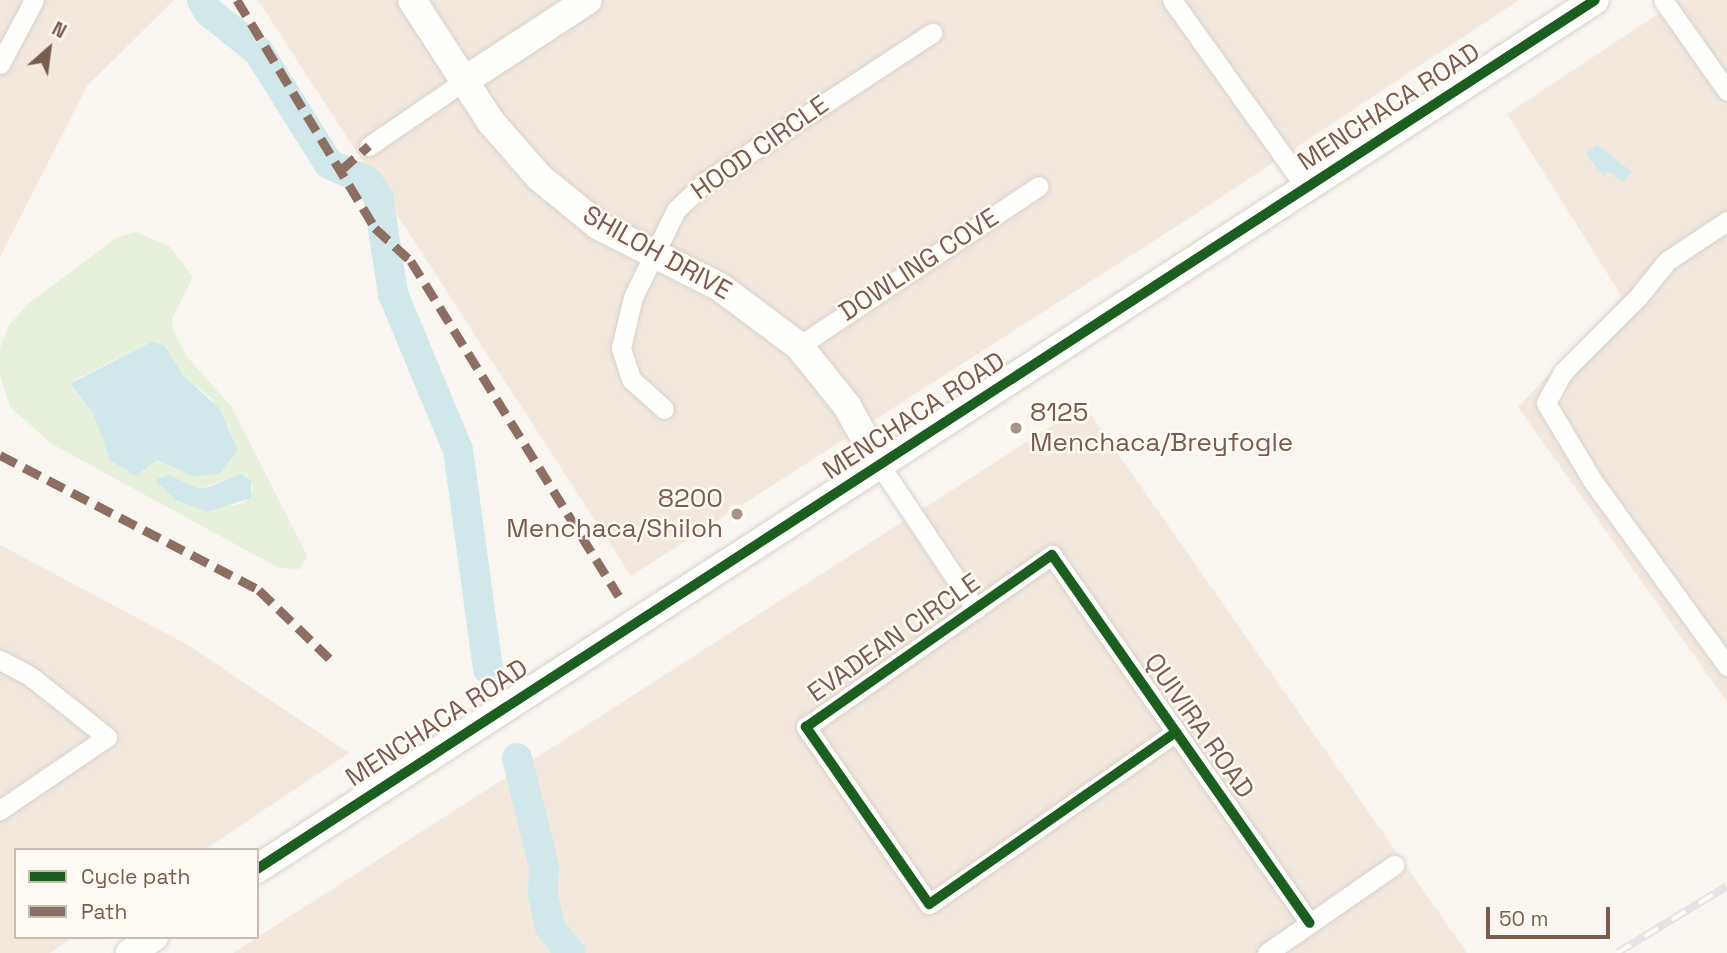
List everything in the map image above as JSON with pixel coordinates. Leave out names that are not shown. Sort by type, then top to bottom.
[{"type":"main road","name":"SHILOH DRIVE","points":[[412,0],[491,122],[540,178],[598,226],[720,287],[799,346],[847,407],[881,467]]},
{"type":"main road","points":[[464,81],[589,0]]},
{"type":"main road","name":"MENCHACA ROAD","points":[[259,868],[881,467],[1595,0]]},
{"type":"main road","points":[[130,953],[151,939]]},
{"type":"street","points":[[0,64],[34,0]]},
{"type":"street","points":[[1172,0],[1306,188]]},
{"type":"street","points":[[1663,0],[1727,91]]},
{"type":"street","name":"HOOD CIRCLE","points":[[664,409],[631,379],[621,348],[626,314],[652,254],[676,210],[705,181],[932,33]]},
{"type":"street","points":[[369,146],[464,81]]},
{"type":"street","name":"DOWLING COVE","points":[[799,346],[1039,186]]},
{"type":"street","points":[[1727,220],[1667,261],[1639,297],[1563,372],[1546,403],[1592,480],[1727,666]]},
{"type":"street","points":[[881,467],[976,609]]},
{"type":"street","name":"EVADEAN CIRCLE","points":[[1052,555],[806,727],[929,904],[1176,732]]},
{"type":"street","name":"QUIVIRA ROAD","points":[[1052,555],[1310,923]]},
{"type":"street","points":[[0,660],[30,676],[107,737],[0,810]]},
{"type":"street","points":[[1267,953],[1394,865]]},
{"type":"shaded area","points":[[0,0],[174,0],[87,86],[0,257]]},
{"type":"shaded area","points":[[258,0],[1519,0],[1188,219],[631,576]]},
{"type":"shaded area","points":[[1679,0],[1727,0],[1727,702],[1518,407],[1622,297],[1507,114]]},
{"type":"shaded area","points":[[1084,405],[1467,953],[233,953],[259,939],[259,936]]},
{"type":"shaded area","points":[[0,545],[188,645],[349,753],[207,848],[14,848],[14,939],[70,939],[50,953],[0,953]]},
{"type":"green space","points":[[136,232],[169,246],[193,277],[172,319],[173,330],[188,358],[231,406],[307,555],[300,569],[279,568],[52,444],[10,407],[0,375],[0,348],[9,325],[30,302],[118,237]],"holes":[[[150,342],[164,345],[183,375],[211,398],[228,425],[238,450],[220,473],[195,477],[156,460],[141,473],[72,387],[76,379]],[[169,475],[198,488],[246,475],[254,487],[244,503],[230,506]]]},
{"type":"water","points":[[1597,145],[1632,172],[1623,182],[1607,171],[1604,176],[1586,154]]},
{"type":"water","points":[[151,342],[164,345],[183,375],[220,409],[238,450],[220,473],[195,477],[157,460],[136,476],[110,460],[93,413],[72,386],[73,382]]},
{"type":"water","points":[[241,474],[251,480],[251,498],[207,512],[176,500],[155,480],[169,475],[198,488],[209,487]]},
{"type":"waterway","points":[[202,0],[209,12],[258,51],[329,164],[367,181],[378,196],[393,294],[458,450],[488,669]]},
{"type":"waterway","points":[[517,758],[544,867],[543,896],[550,927],[570,953]]},
{"type":"railway","points":[[1617,953],[1727,886]]},
{"type":"marked path","points":[[237,0],[375,228],[411,261],[619,596]]},
{"type":"marked path","points":[[341,170],[369,146]]},
{"type":"marked path","points":[[0,455],[259,590],[329,658]]},
{"type":"cycle path","points":[[259,868],[1595,0]]},
{"type":"cycle path","points":[[1176,732],[929,904],[806,727],[1052,555],[1310,923]]},
{"type":"place","name":"8125 Menchaca/Breyfogle","points":[[1016,428]]},
{"type":"place","name":"8200 Menchaca/Shiloh","points":[[737,514]]}]
